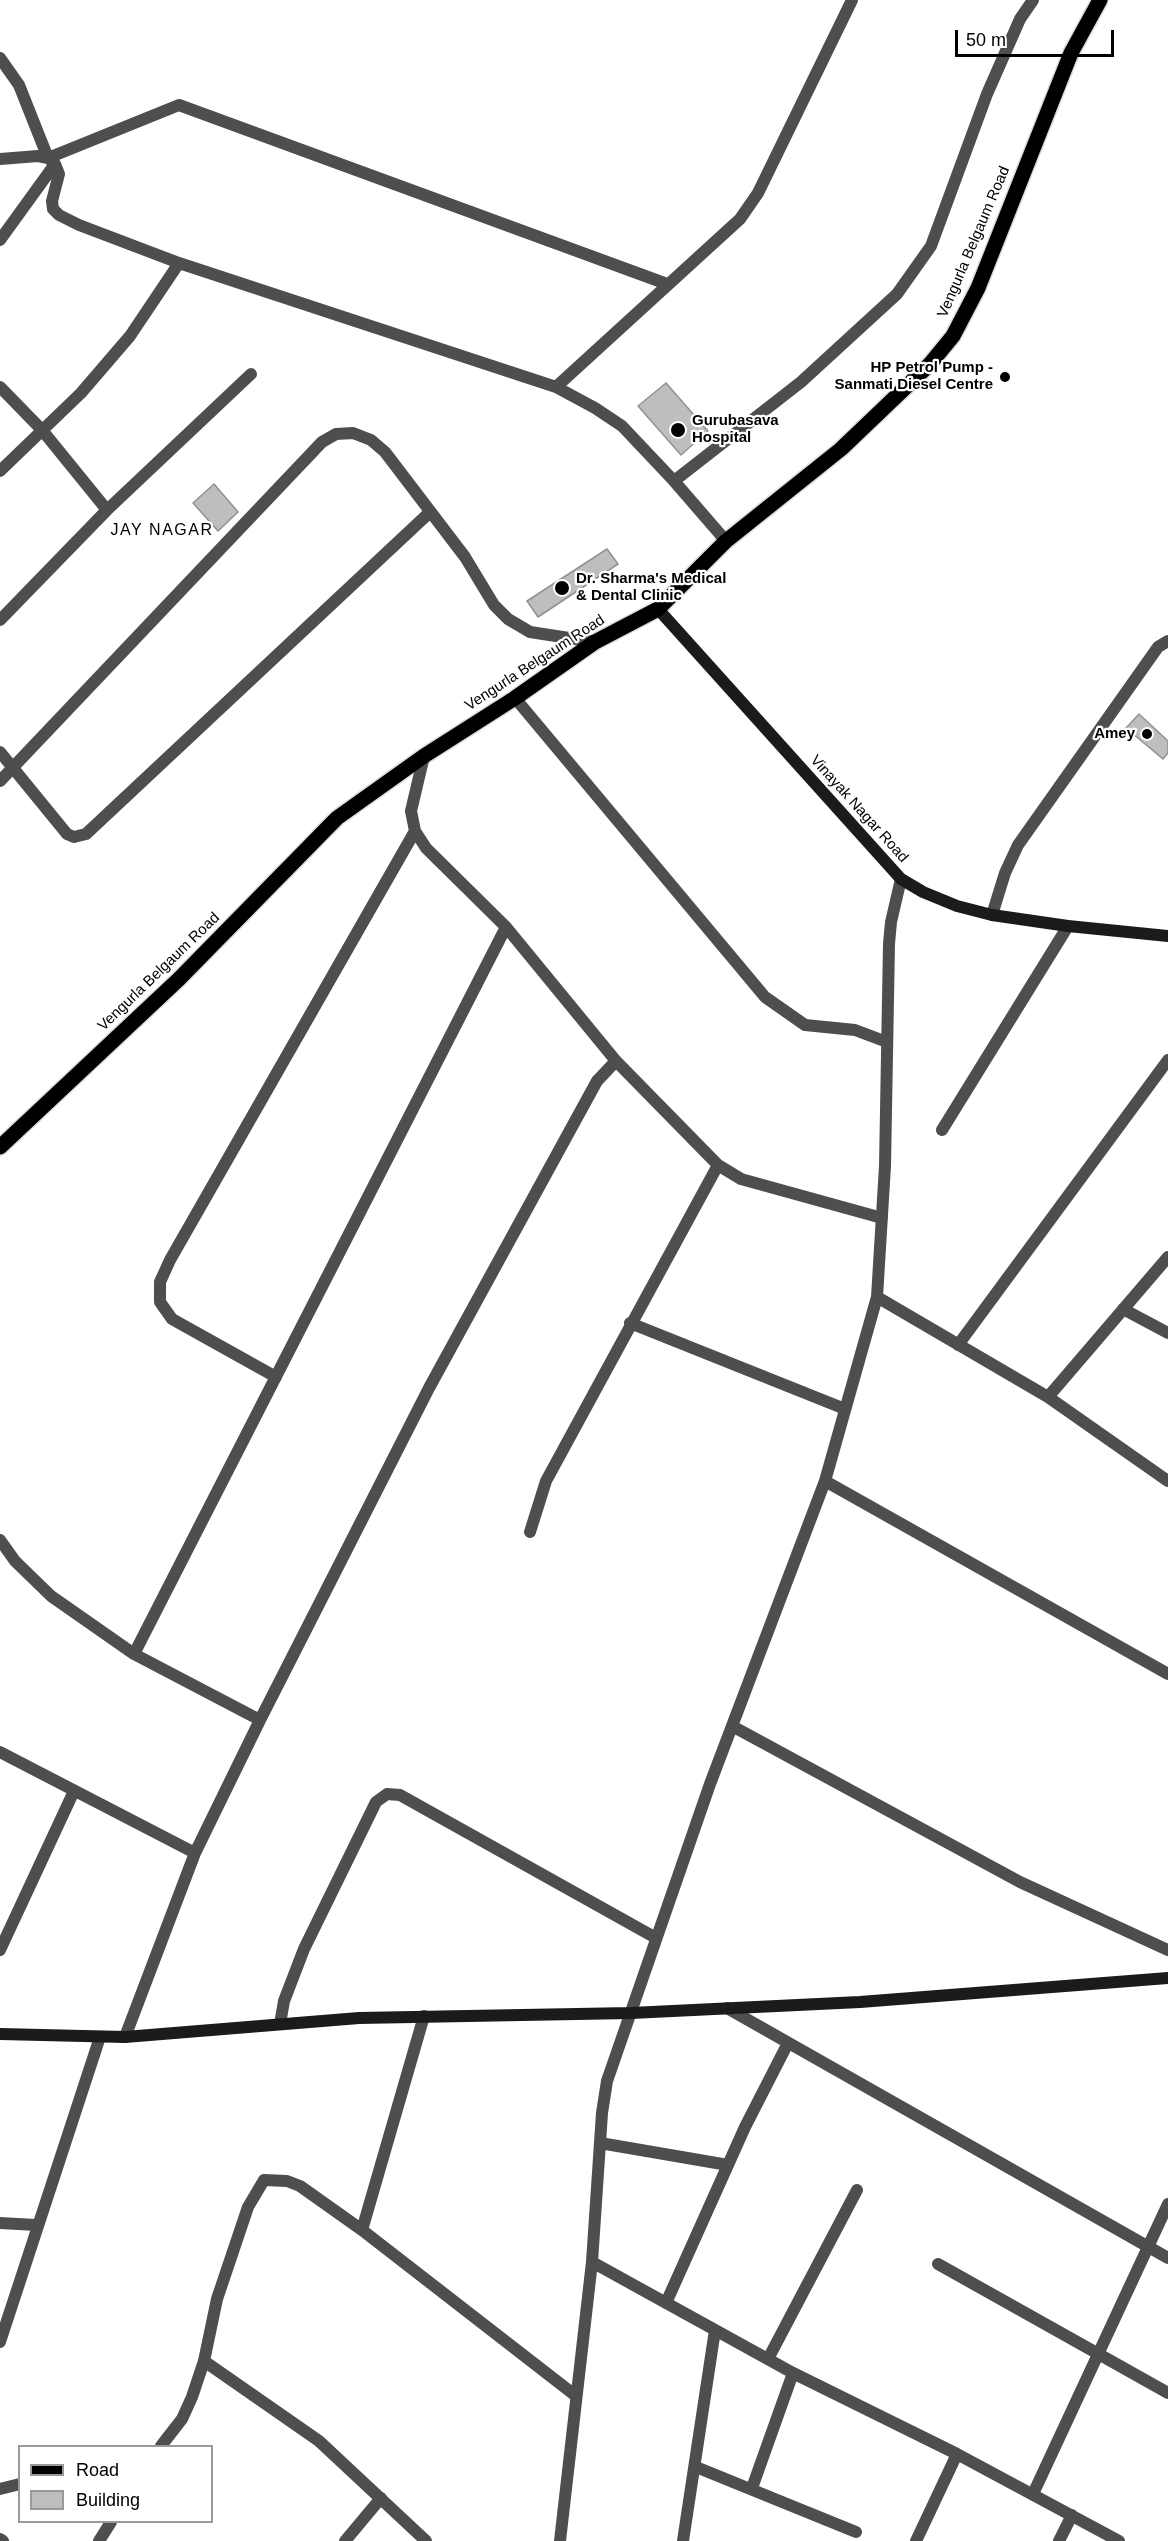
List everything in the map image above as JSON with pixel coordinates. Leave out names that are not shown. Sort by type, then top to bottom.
[{"type":"main road","name":"Vengurla Belgaum Road","points":[[0,1147],[179,979],[338,818],[424,756],[515,698],[595,642],[658,609],[726,541],[841,449],[930,364],[953,336],[978,288],[1093,3]]},
{"type":"main road","name":"Vinayak Nagar Road","points":[[658,609],[901,879],[923,892],[957,906],[992,915],[1068,926],[1168,936]]},
{"type":"main road","points":[[0,2034],[125,2037],[359,2018],[631,2013],[860,2002],[1168,1978]]},
{"type":"street","points":[[556,387],[740,219],[758,194],[852,0]]},
{"type":"street","points":[[674,481],[801,382],[897,294],[931,246],[987,94],[1020,19],[1033,0]]},
{"type":"street","points":[[0,58],[20,85],[51,161],[59,174],[52,201],[53,210],[59,214],[79,225],[179,262],[556,387],[622,426],[726,541]]},
{"type":"street","points":[[0,240],[51,161],[179,105],[667,284]]},
{"type":"street","points":[[0,159],[38,156],[51,161]]},
{"type":"street","points":[[0,471],[81,393],[130,336],[179,262]]},
{"type":"street","points":[[0,620],[107,510],[251,374]]},
{"type":"street","points":[[0,387],[42,430],[107,510]]},
{"type":"street","points":[[0,781],[322,442],[336,434],[353,433],[371,440],[385,452],[429,513],[465,557],[494,605],[508,619],[530,632],[595,642]]},
{"type":"street","points":[[0,752],[67,834],[74,837],[86,834],[429,513]]},
{"type":"street","points":[[992,915],[1005,873],[1017,845],[1158,647],[1168,641]]},
{"type":"street","points":[[515,698],[765,997],[805,1025],[855,1030],[887,1042]]},
{"type":"street","points":[[424,756],[411,811],[415,831],[426,848],[506,927],[616,1061],[718,1165],[741,1179],[882,1218]]},
{"type":"street","points":[[276,1377],[172,1319],[160,1302],[160,1282],[170,1260],[415,831]]},
{"type":"street","points":[[560,2541],[591,2262],[607,2082],[732,1726],[825,1481],[877,1297],[882,1218],[889,944],[891,922],[901,879]]},
{"type":"street","points":[[942,1130],[1068,926]]},
{"type":"street","points":[[134,1654],[506,927]]},
{"type":"street","points":[[958,1345],[1168,1060]]},
{"type":"street","points":[[125,2037],[195,1853],[260,1720],[429,1388],[597,1081],[616,1061]]},
{"type":"street","points":[[530,1532],[546,1481],[718,1165]]},
{"type":"street","points":[[1048,1397],[1168,1257]]},
{"type":"street","points":[[877,1297],[1048,1397],[1168,1480]]},
{"type":"street","points":[[1124,1309],[1168,1333]]},
{"type":"street","points":[[630,1323],[845,1409]]},
{"type":"street","points":[[825,1481],[1168,1674]]},
{"type":"street","points":[[0,1539],[15,1561],[51,1596],[134,1654],[260,1720]]},
{"type":"street","points":[[732,1726],[1020,1882],[1168,1950]]},
{"type":"street","points":[[0,1752],[195,1853]]},
{"type":"street","points":[[0,1950],[74,1791]]},
{"type":"street","points":[[280,2024],[284,2001],[304,1949],[376,1802],[387,1794],[400,1795],[656,1938]]},
{"type":"street","points":[[727,2008],[1168,2258]]},
{"type":"street","points":[[362,2230],[424,2016]]},
{"type":"street","points":[[0,2343],[36,2224],[100,2037]]},
{"type":"street","points":[[666,2303],[728,2165],[788,2043]]},
{"type":"street","points":[[600,2143],[728,2165]]},
{"type":"street","points":[[162,2445],[189,2404],[204,2361],[217,2299],[244,2217],[255,2191],[264,2180],[287,2181],[300,2186],[362,2230],[576,2396]]},
{"type":"street","points":[[768,2359],[857,2190]]},
{"type":"street","points":[[1033,2494],[1168,2204]]},
{"type":"street","points":[[0,2223],[36,2224]]},
{"type":"street","points":[[591,2262],[793,2373],[957,2454],[1119,2541]]},
{"type":"street","points":[[938,2264],[1168,2393]]},
{"type":"street","points":[[683,2541],[715,2330]]},
{"type":"street","points":[[204,2361],[299,2425],[426,2541]]},
{"type":"street","points":[[752,2488],[793,2373]]},
{"type":"street","points":[[916,2541],[957,2454]]},
{"type":"street","points":[[696,2466],[856,2532]]},
{"type":"street","points":[[0,2488],[18,2484]]},
{"type":"street","points":[[345,2541],[381,2498]]},
{"type":"street","points":[[1059,2541],[1072,2515]]},
{"type":"street","points":[[99,2541],[110,2523]]},
{"type":"building","points":[[666,383],[708,431],[681,455],[638,406]]},
{"type":"building","points":[[214,484],[238,512],[218,531],[193,503]]},
{"type":"building","points":[[607,549],[618,564],[538,617],[527,601]]},
{"type":"building","name":"Amey","points":[[1139,714],[1168,741],[1168,753],[1163,759],[1126,728]]},
{"type":"place","name":"HP Petrol Pump - Sanmati Diesel Centre","points":[[1005,377]]},
{"type":"place","name":"Gurubasava Hospital","points":[[678,430]]},
{"type":"place","name":"Dr. Sharma's Medical & Dental Clinic","points":[[562,588]]},
{"type":"place","name":"Amey","points":[[1147,734]]},
{"type":"district","name":"JAY NAGAR","points":[[162,531]]}]
